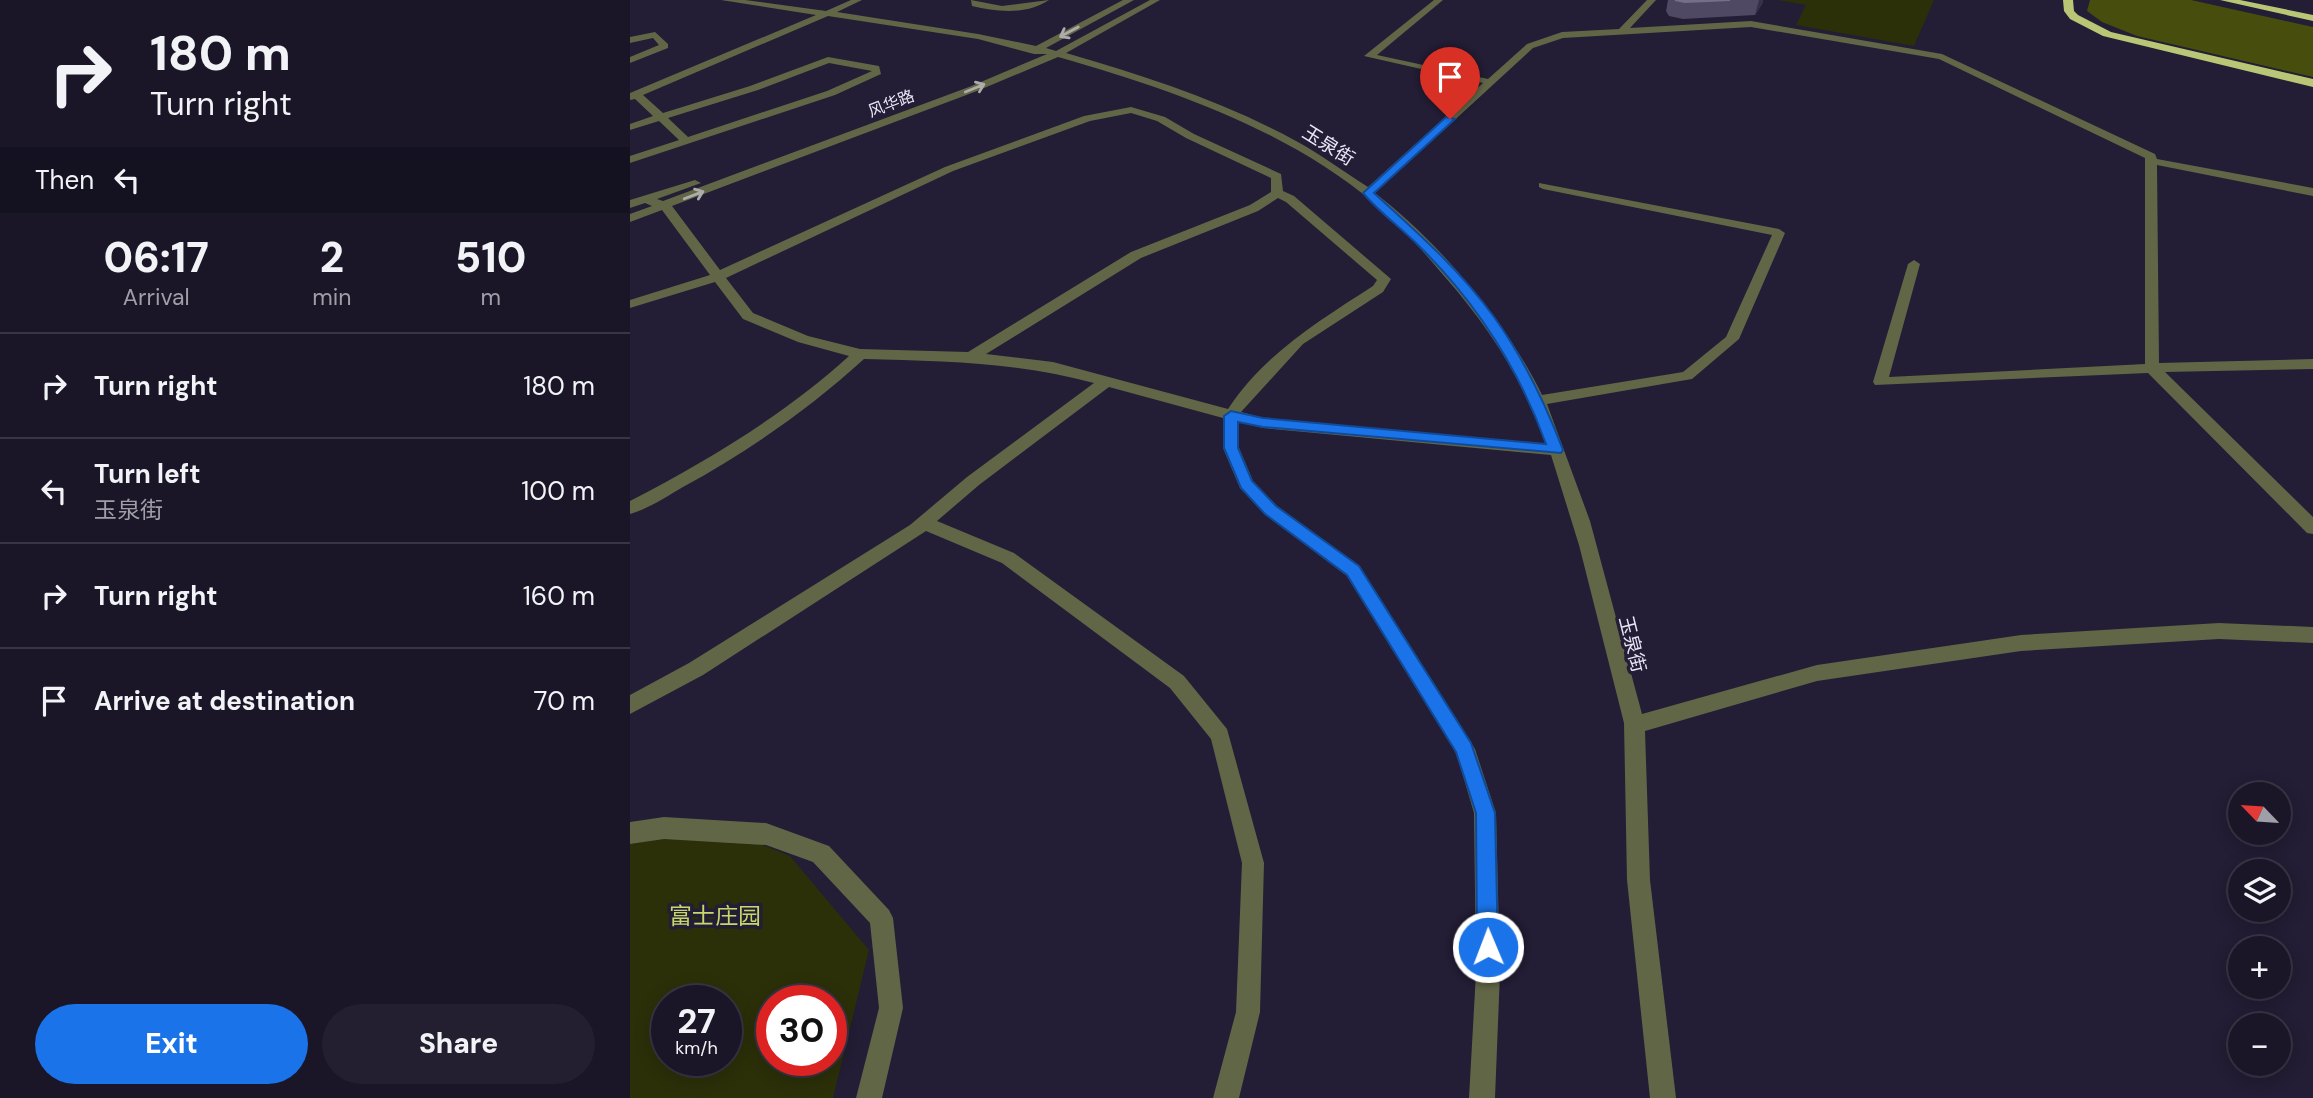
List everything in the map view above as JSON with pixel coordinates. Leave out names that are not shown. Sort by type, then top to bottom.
[{"type":"highway","points":[[2068,0],[2069,11],[2074,17],[2107,34],[2313,81]]},
{"type":"highway","points":[[2077,0],[2080,11],[2086,16],[2118,32],[2313,81]]},
{"type":"highway","points":[[2225,0],[2313,18]]},
{"type":"highway","points":[[2265,0],[2313,10]]},
{"type":"street","name":"玉泉街","points":[[725,0],[829,14],[1059,53],[1133,73],[1232,111],[1295,145],[1368,193],[1424,244],[1488,318],[1538,401],[1580,512],[1634,725],[1636,850],[1663,1098]]},
{"type":"street","points":[[634,97],[858,0]]},
{"type":"street","points":[[975,0],[975,4],[1012,10],[1045,0]]},
{"type":"street","points":[[630,204],[777,155],[894,110],[1037,49],[1130,0]]},
{"type":"street","name":"风华路","points":[[630,218],[974,89],[1059,53],[1156,0]]},
{"type":"street","points":[[1439,0],[1369,56],[1490,82]]},
{"type":"street","points":[[1622,31],[1652,0]]},
{"type":"street","points":[[1368,193],[1530,46],[1562,35],[1751,24],[1942,57],[2151,156],[2152,368],[2313,528]]},
{"type":"street","points":[[630,40],[655,35],[664,46],[630,60]]},
{"type":"street","points":[[630,69],[677,50]]},
{"type":"street","points":[[630,127],[754,88],[828,60],[876,68],[878,72],[831,93],[630,160]]},
{"type":"street","points":[[634,97],[662,118],[687,142]]},
{"type":"street","points":[[630,304],[717,277],[949,169],[1088,118],[1130,110],[1161,119],[1190,136],[1277,176],[1277,193]]},
{"type":"street","points":[[2151,161],[2313,192]]},
{"type":"street","points":[[1538,401],[1687,376],[1732,339],[1779,233],[1543,185]]},
{"type":"street","points":[[971,357],[1136,255],[1254,208],[1277,193]]},
{"type":"street","points":[[1277,193],[1290,199],[1384,279],[1378,289],[1298,341],[1242,398],[1231,416],[1231,448],[1246,484],[1270,510],[1353,571],[1465,749],[1485,813],[1488,974],[1482,1098]]},
{"type":"street","points":[[645,199],[665,206],[748,316],[803,339],[860,354],[971,357],[1053,367],[1263,423],[1556,450]]},
{"type":"street","points":[[1914,264],[1880,382],[2152,368],[2313,364]]},
{"type":"street","points":[[630,508],[752,440],[830,383],[860,354]]},
{"type":"street","points":[[630,705],[696,668],[925,523],[974,481],[1105,382]]},
{"type":"street","points":[[925,523],[1008,558],[1177,682],[1220,735],[1253,863],[1248,1012],[1226,1098]]},
{"type":"street","points":[[1634,725],[1818,673],[2021,643],[2219,631],[2313,635]]},
{"type":"street","points":[[630,832],[664,828],[766,834],[821,853],[881,918],[891,1008],[869,1098]]},
{"type":"green space","points":[[1778,0],[1934,0],[1914,46],[1796,25],[1806,5]]},
{"type":"green space","points":[[2090,0],[2191,0],[2313,27],[2313,77],[2137,36],[2102,22],[2087,11]]},
{"type":"green space","name":"富士庄园","points":[[723,829],[790,856],[869,950],[847,1040],[847,985],[756,985],[756,1076],[838,1076],[833,1098],[630,1098],[630,844]]},
{"type":"building","points":[[1675,0],[1730,0],[1685,2]]},
{"type":"route","points":[[1450,119],[1368,193],[1424,244],[1488,318],[1538,401],[1556,450],[1263,423],[1231,416],[1231,448],[1246,484],[1270,510],[1353,571],[1465,749],[1485,813],[1488,947]]}]
